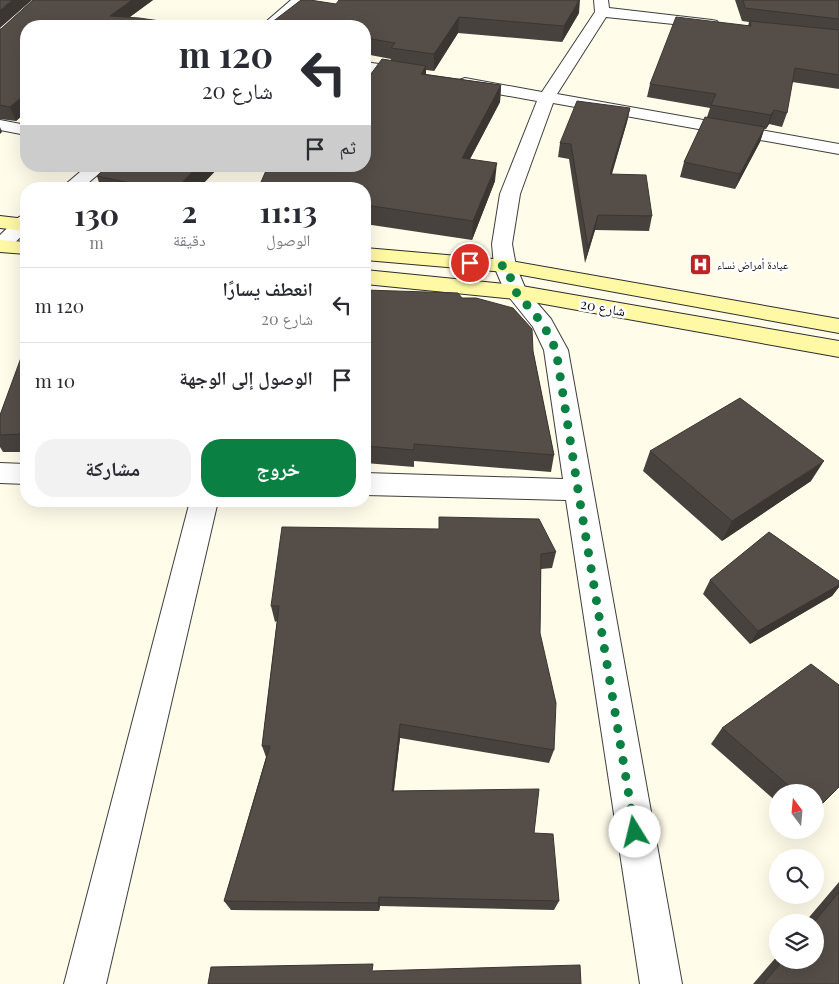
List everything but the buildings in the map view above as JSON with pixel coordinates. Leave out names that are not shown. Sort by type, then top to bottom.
[{"type":"street","points":[[275,20],[299,0]]},
{"type":"street","points":[[661,984],[556,350],[543,324],[511,279],[502,244],[510,194],[547,96],[602,6],[730,26]]},
{"type":"street","points":[[371,68],[432,78]]},
{"type":"street","points":[[451,81],[547,96],[839,149]]},
{"type":"street","points":[[0,125],[20,129]]},
{"type":"street","points":[[78,182],[91,172]]},
{"type":"street","points":[[0,222],[20,224]]},
{"type":"street","points":[[0,246],[20,228]]},
{"type":"street","points":[[0,246],[20,248]]},
{"type":"street","name":"شارع 20","points":[[371,255],[511,279],[839,326]]},
{"type":"street","name":"شارع 20","points":[[371,277],[511,279],[839,350]]},
{"type":"street","points":[[0,473],[20,474]]},
{"type":"street","points":[[371,484],[578,490]]},
{"type":"street","points":[[85,984],[203,507]]},
{"type":"place","name":"عيادة أمراض نساء","points":[[701,264]]},
{"type":"route","points":[[470,263],[506,266],[516,292],[543,324],[556,350],[635,832]]}]
